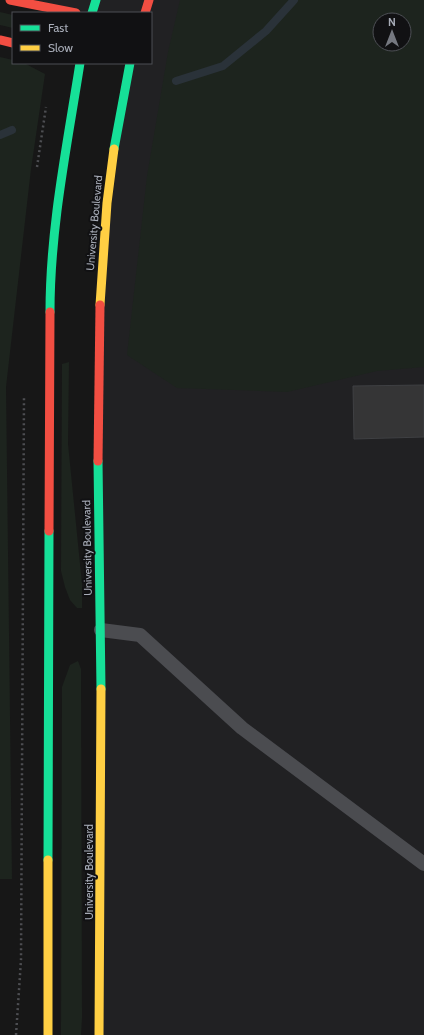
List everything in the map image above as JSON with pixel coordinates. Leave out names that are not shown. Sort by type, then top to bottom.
[{"type":"main road","points":[[10,0],[71,12]]},
{"type":"main road","points":[[92,12],[96,0]]},
{"type":"main road","points":[[145,12],[149,0]]},
{"type":"main road","points":[[0,40],[12,43]]},
{"type":"main road","points":[[48,1035],[50,281],[56,211],[80,64]]},
{"type":"main road","name":"University Boulevard","points":[[99,1035],[101,880],[101,630],[98,484],[100,292],[105,213],[114,146],[130,64]]},
{"type":"lane","points":[[101,630],[140,635],[242,728],[424,864]]},
{"type":"shaded area","points":[[10,0],[424,0],[424,1035],[99,1035],[100,292],[130,64],[152,64],[152,12],[71,12]]},
{"type":"shaded area","points":[[180,0],[424,0],[424,367],[377,371],[287,392],[177,388],[127,355],[147,176],[168,52]]},
{"type":"shaded area","points":[[0,12],[12,15],[12,28],[0,25]]},
{"type":"shaded area","points":[[0,57],[12,60],[12,64],[26,64],[45,74],[31,169],[6,387],[12,879],[0,879]]},
{"type":"shaded area","points":[[69,362],[68,444],[82,584],[82,608],[77,608],[70,600],[61,571],[62,364]]},
{"type":"shaded area","points":[[78,661],[81,669],[82,1018],[81,1035],[61,1035],[62,687],[70,665]]},
{"type":"building","points":[[424,385],[424,437],[354,439],[353,386]]},
{"type":"waterway","points":[[176,81],[223,66],[266,31],[294,0]]},
{"type":"waterway","points":[[0,135],[12,130]]},
{"type":"traffic: fast","points":[[92,12],[96,0]]},
{"type":"traffic: fast","points":[[50,312],[56,218],[80,64]]},
{"type":"traffic: fast","points":[[114,149],[130,64]]},
{"type":"traffic: fast","points":[[98,461],[101,689]]},
{"type":"traffic: fast","points":[[48,860],[49,531]]},
{"type":"traffic: slow","points":[[100,305],[107,203],[114,149]]},
{"type":"traffic: slow","points":[[99,1035],[101,689]]},
{"type":"traffic: slow","points":[[48,860],[48,1035]]},
{"type":"traffic: jam","points":[[10,0],[71,12]]},
{"type":"traffic: jam","points":[[145,12],[149,0]]},
{"type":"traffic: jam","points":[[0,40],[12,43]]},
{"type":"traffic: jam","points":[[98,461],[100,305]]},
{"type":"traffic: jam","points":[[49,531],[50,312]]}]
